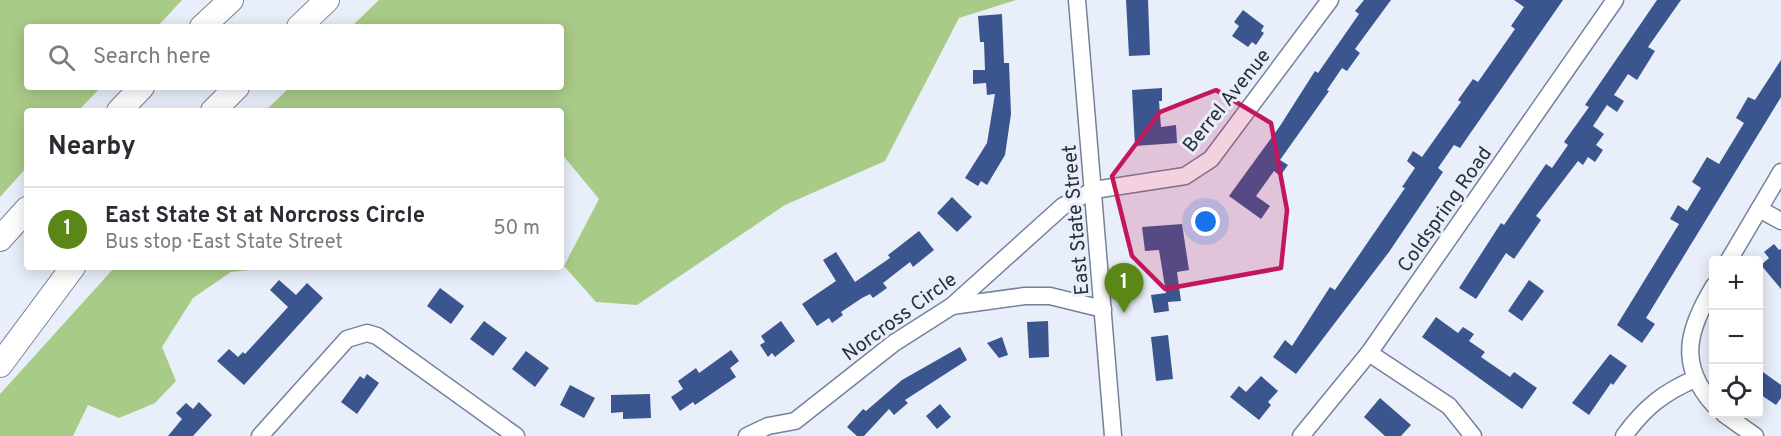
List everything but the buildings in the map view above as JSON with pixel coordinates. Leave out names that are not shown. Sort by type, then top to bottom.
[{"type":"highway","points":[[205,24],[231,0]]},
{"type":"highway","points":[[302,24],[327,0]]},
{"type":"highway","points":[[122,108],[139,90]]},
{"type":"highway","points":[[216,108],[234,90]]},
{"type":"highway","points":[[0,239],[24,212]]},
{"type":"highway","points":[[0,341],[63,270]]},
{"type":"highway","points":[[0,365],[71,270]]},
{"type":"street","name":"East State Street","points":[[1077,0],[1113,436]]},
{"type":"street","name":"Berrel Avenue","points":[[1094,190],[1169,180],[1199,169],[1211,159],[1330,0]]},
{"type":"street","name":"Coldspring Road","points":[[1301,436],[1369,353],[1615,0]]},
{"type":"street","points":[[1731,256],[1781,172]]},
{"type":"street","name":"Norcross Circle","points":[[747,436],[768,426],[792,428],[894,343],[952,306],[1063,206],[1094,190]]},
{"type":"street","points":[[1759,209],[1781,221]]},
{"type":"street","points":[[1709,294],[1692,327],[1690,362],[1695,378],[1709,399]]},
{"type":"street","points":[[952,306],[1025,296],[1050,296],[1103,309]]},
{"type":"street","points":[[260,436],[347,339],[367,333],[377,336],[516,436]]},
{"type":"street","points":[[1369,353],[1449,406],[1473,436]]},
{"type":"street","points":[[1624,436],[1639,415],[1655,400],[1695,378]]},
{"type":"street","points":[[1730,418],[1755,436]]},
{"type":"highlighted area","points":[[1216,90],[1271,123],[1287,210],[1281,268],[1165,289],[1132,256],[1112,176],[1160,112]]},
{"type":"green space","points":[[0,0],[182,0],[160,24],[24,24],[24,90],[98,90],[81,108],[24,108],[24,170],[0,197]]},
{"type":"green space","points":[[379,0],[1016,0],[959,18],[885,161],[785,205],[637,305],[596,302],[564,266],[599,199],[564,157],[564,108],[268,108],[287,90],[564,90],[564,24],[354,24]]},
{"type":"green space","points":[[112,270],[251,270],[231,272],[193,298],[162,347],[176,381],[155,403],[119,418],[88,405],[73,436],[0,436],[0,394]]},
{"type":"place","name":"East State St at Norcross Circle","points":[[1124,313]]}]
